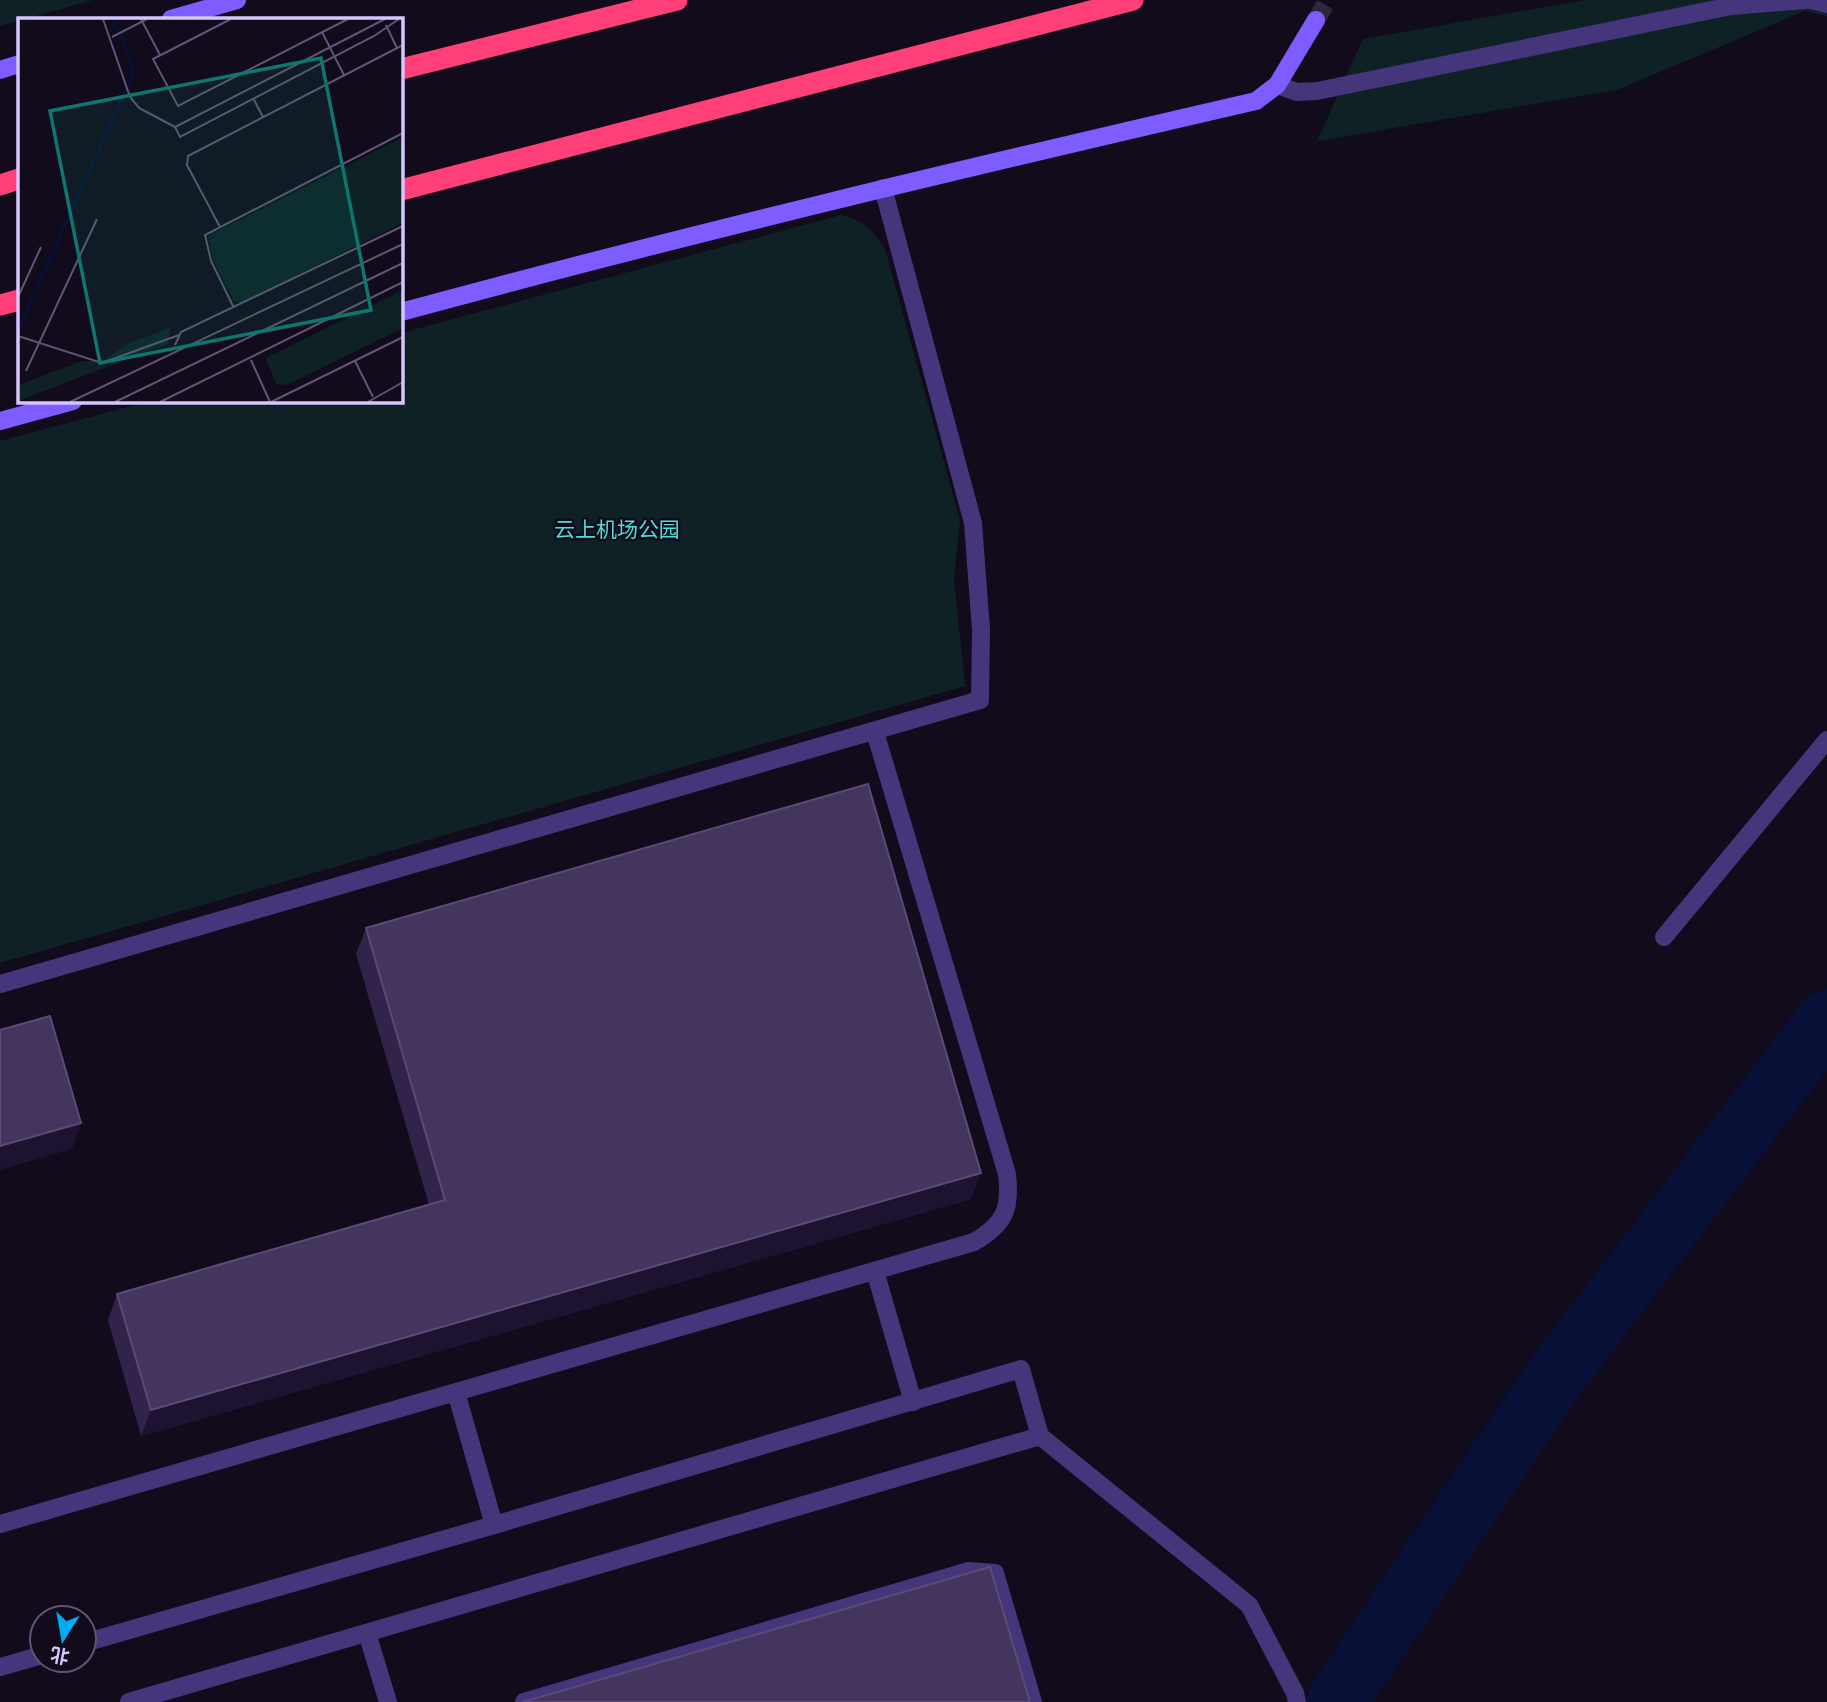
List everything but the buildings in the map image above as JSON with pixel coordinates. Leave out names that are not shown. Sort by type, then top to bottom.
[{"type":"highway","points":[[402,69],[677,0]]},
{"type":"highway","points":[[402,190],[1133,0]]},
{"type":"highway","points":[[0,185],[18,179]]},
{"type":"highway","points":[[0,305],[18,300]]},
{"type":"street","points":[[175,18],[237,0]]},
{"type":"street","points":[[1277,85],[1297,92],[1317,91],[1731,6],[1805,0]]},
{"type":"street","points":[[1811,0],[1827,4]]},
{"type":"street","points":[[402,312],[567,267],[883,188],[1256,101],[1277,85],[1316,20]]},
{"type":"street","points":[[0,70],[18,64]]},
{"type":"street","points":[[0,984],[980,700],[981,630],[973,523],[883,188]]},
{"type":"street","points":[[0,421],[69,402]]},
{"type":"street","points":[[0,1524],[974,1242],[992,1231],[1005,1214],[1009,1196],[1006,1174],[875,732]]},
{"type":"street","points":[[1664,937],[1827,740]]},
{"type":"street","points":[[875,1271],[913,1402]]},
{"type":"street","points":[[98,1639],[1021,1369],[1040,1436],[1249,1605],[1296,1697]]},
{"type":"street","points":[[456,1392],[495,1525]]},
{"type":"street","points":[[130,1702],[1040,1436]]},
{"type":"street","points":[[524,1702],[969,1571],[995,1573],[1033,1702]]},
{"type":"street","points":[[367,1633],[388,1702]]},
{"type":"street","points":[[0,1667],[28,1659]]},
{"type":"green space","points":[[0,0],[93,0],[29,18],[18,18],[18,21],[0,26]]},
{"type":"green space","points":[[1584,0],[1827,0],[1827,16],[1804,11],[1617,90],[1317,141],[1363,39]]},
{"type":"green space","name":"云上机场公园","points":[[841,215],[856,220],[876,236],[885,249],[960,520],[954,579],[965,686],[0,963],[0,441],[146,402],[402,402],[402,333]]},
{"type":"waterway","points":[[1337,1702],[1554,1378],[1827,1020]]},
{"type":"tunnel","points":[[1316,20],[1328,0]]}]
